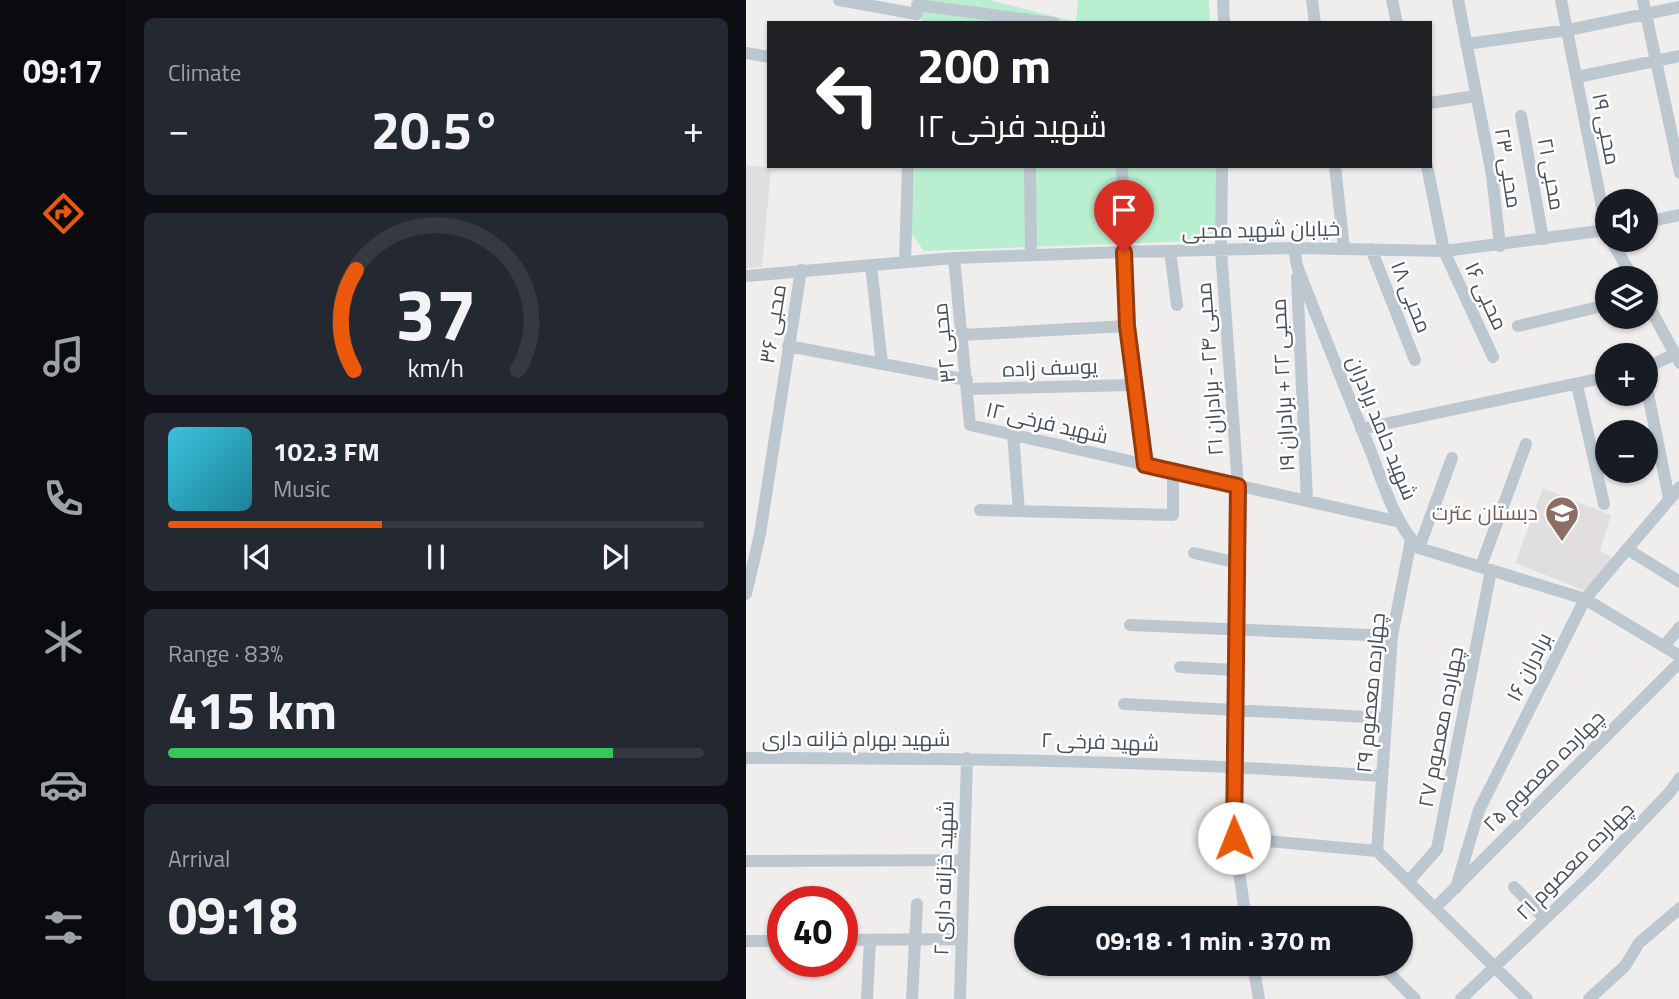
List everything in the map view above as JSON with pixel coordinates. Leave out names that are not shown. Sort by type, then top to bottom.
[{"type":"street","points":[[839,0],[1028,21]]},
{"type":"street","points":[[1223,0],[1224,21]]},
{"type":"street","points":[[1312,0],[1315,21]]},
{"type":"street","points":[[1392,0],[1397,21]]},
{"type":"street","name":"محبی ۲۳","points":[[1458,0],[1492,175],[1500,246]]},
{"type":"street","name":"محبی ۱۹","points":[[1561,0],[1599,189]]},
{"type":"street","points":[[1643,0],[1679,173]]},
{"type":"street","points":[[1466,44],[1568,30],[1679,7]]},
{"type":"street","points":[[746,53],[767,57]]},
{"type":"street","points":[[1577,77],[1679,56]]},
{"type":"street","points":[[1432,103],[1476,96]]},
{"type":"street","name":"محبی ۲۱","points":[[1521,116],[1543,239]]},
{"type":"street","points":[[905,262],[908,168]]},
{"type":"street","points":[[1030,168],[1031,255]]},
{"type":"street","points":[[1122,168],[1127,326],[1145,465]]},
{"type":"street","name":"محبی ۲۴ - برادران ۲۱","points":[[1222,168],[1221,250],[1238,486],[1232,766],[1234,838],[1244,906]]},
{"type":"street","points":[[1335,168],[1344,249]]},
{"type":"street","name":"محبی ۱۶","points":[[1427,168],[1444,250],[1493,357]]},
{"type":"street","points":[[1658,219],[1679,215]]},
{"type":"street","name":"خیابان شهید محبی","points":[[746,276],[954,258],[1031,255],[1294,248],[1444,250],[1595,234]]},
{"type":"street","name":"شهید حامد برادران","points":[[1294,248],[1297,266],[1361,429],[1400,522],[1415,544]]},
{"type":"street","name":"محبی ۱۸","points":[[1371,249],[1415,360]]},
{"type":"street","points":[[1170,251],[1177,304]]},
{"type":"street","name":"محبی ۳۲","points":[[954,258],[971,425]]},
{"type":"street","points":[[871,265],[882,364]]},
{"type":"street","name":"محبی ۲۲ + برادران ۱۹","points":[[1297,266],[1307,501]]},
{"type":"street","name":"محبی ۳۶","points":[[746,591],[760,534],[801,270]]},
{"type":"street","points":[[1518,326],[1595,308]]},
{"type":"street","points":[[963,335],[1127,326]]},
{"type":"street","points":[[1656,329],[1677,358],[1658,364]]},
{"type":"street","name":"یوسف زاده","points":[[789,346],[882,364],[967,385],[1133,385]]},
{"type":"street","points":[[1361,429],[1595,380]]},
{"type":"street","points":[[1577,385],[1604,504]]},
{"type":"street","points":[[1650,406],[1669,498]]},
{"type":"street","name":"شهید فرخی ۱۲","points":[[971,425],[1400,522]]},
{"type":"street","points":[[1013,434],[1019,511]]},
{"type":"street","name":"چهارده معصوم ۲۷","points":[[1409,881],[1437,849],[1486,568],[1526,444]]},
{"type":"street","name":"چهارده معصوم ۲۹","points":[[1377,850],[1392,636],[1415,544],[1452,458]]},
{"type":"street","points":[[980,510],[1173,515],[1173,471]]},
{"type":"street","name":"برادران ۱۶","points":[[1456,888],[1479,810],[1585,598],[1679,487]]},
{"type":"street","points":[[1415,544],[1585,598],[1679,656]]},
{"type":"street","points":[[1627,549],[1679,582]]},
{"type":"street","points":[[1194,553],[1238,563]]},
{"type":"street","points":[[1130,625],[1392,636]]},
{"type":"street","points":[[1664,646],[1679,628]]},
{"type":"street","name":"چهارده معصوم ۲۵","points":[[1436,907],[1679,662]]},
{"type":"street","points":[[1181,667],[1234,670]]},
{"type":"street","points":[[1124,704],[1386,718]]},
{"type":"street","name":"شهید بهرام خزانه داری","points":[[746,758],[967,758]]},
{"type":"street","name":"شهید فرخی ۲","points":[[967,758],[1232,766],[1382,776]]},
{"type":"street","name":"شهید خزانه داری ۲","points":[[960,999],[967,758]]},
{"type":"street","name":"چهارده معصوم ۲۱","points":[[1461,999],[1675,797],[1679,778]]},
{"type":"street","points":[[1234,838],[1377,850],[1527,999]]},
{"type":"street","points":[[746,861],[964,860]]},
{"type":"street","points":[[1514,887],[1545,919]]},
{"type":"street","points":[[912,999],[917,904]]},
{"type":"street","points":[[1589,999],[1625,966],[1639,943],[1679,908]]},
{"type":"street","points":[[858,940],[962,939]]},
{"type":"street","points":[[867,999],[870,940]]},
{"type":"street","points":[[746,941],[767,941]]},
{"type":"street","points":[[1255,976],[1259,999]]},
{"type":"street","points":[[1392,976],[1414,999]]},
{"type":"shaded area","points":[[746,165],[771,168],[762,267],[746,268]]},
{"type":"shaded area","name":"دبستان عترت","points":[[1543,488],[1611,515],[1600,551],[1613,558],[1586,591],[1515,563]]},
{"type":"green space","points":[[924,0],[990,0],[1072,21],[922,21]]},
{"type":"green space","points":[[1078,0],[1209,0],[1210,21],[1076,21]]},
{"type":"green space","points":[[915,168],[1217,168],[1221,240],[924,251],[911,233]]},
{"type":"place","name":"دبستان عترت","points":[[1562,543]]},
{"type":"route","points":[[1124,252],[1127,326],[1145,465],[1238,486],[1232,766],[1234,838]]}]
